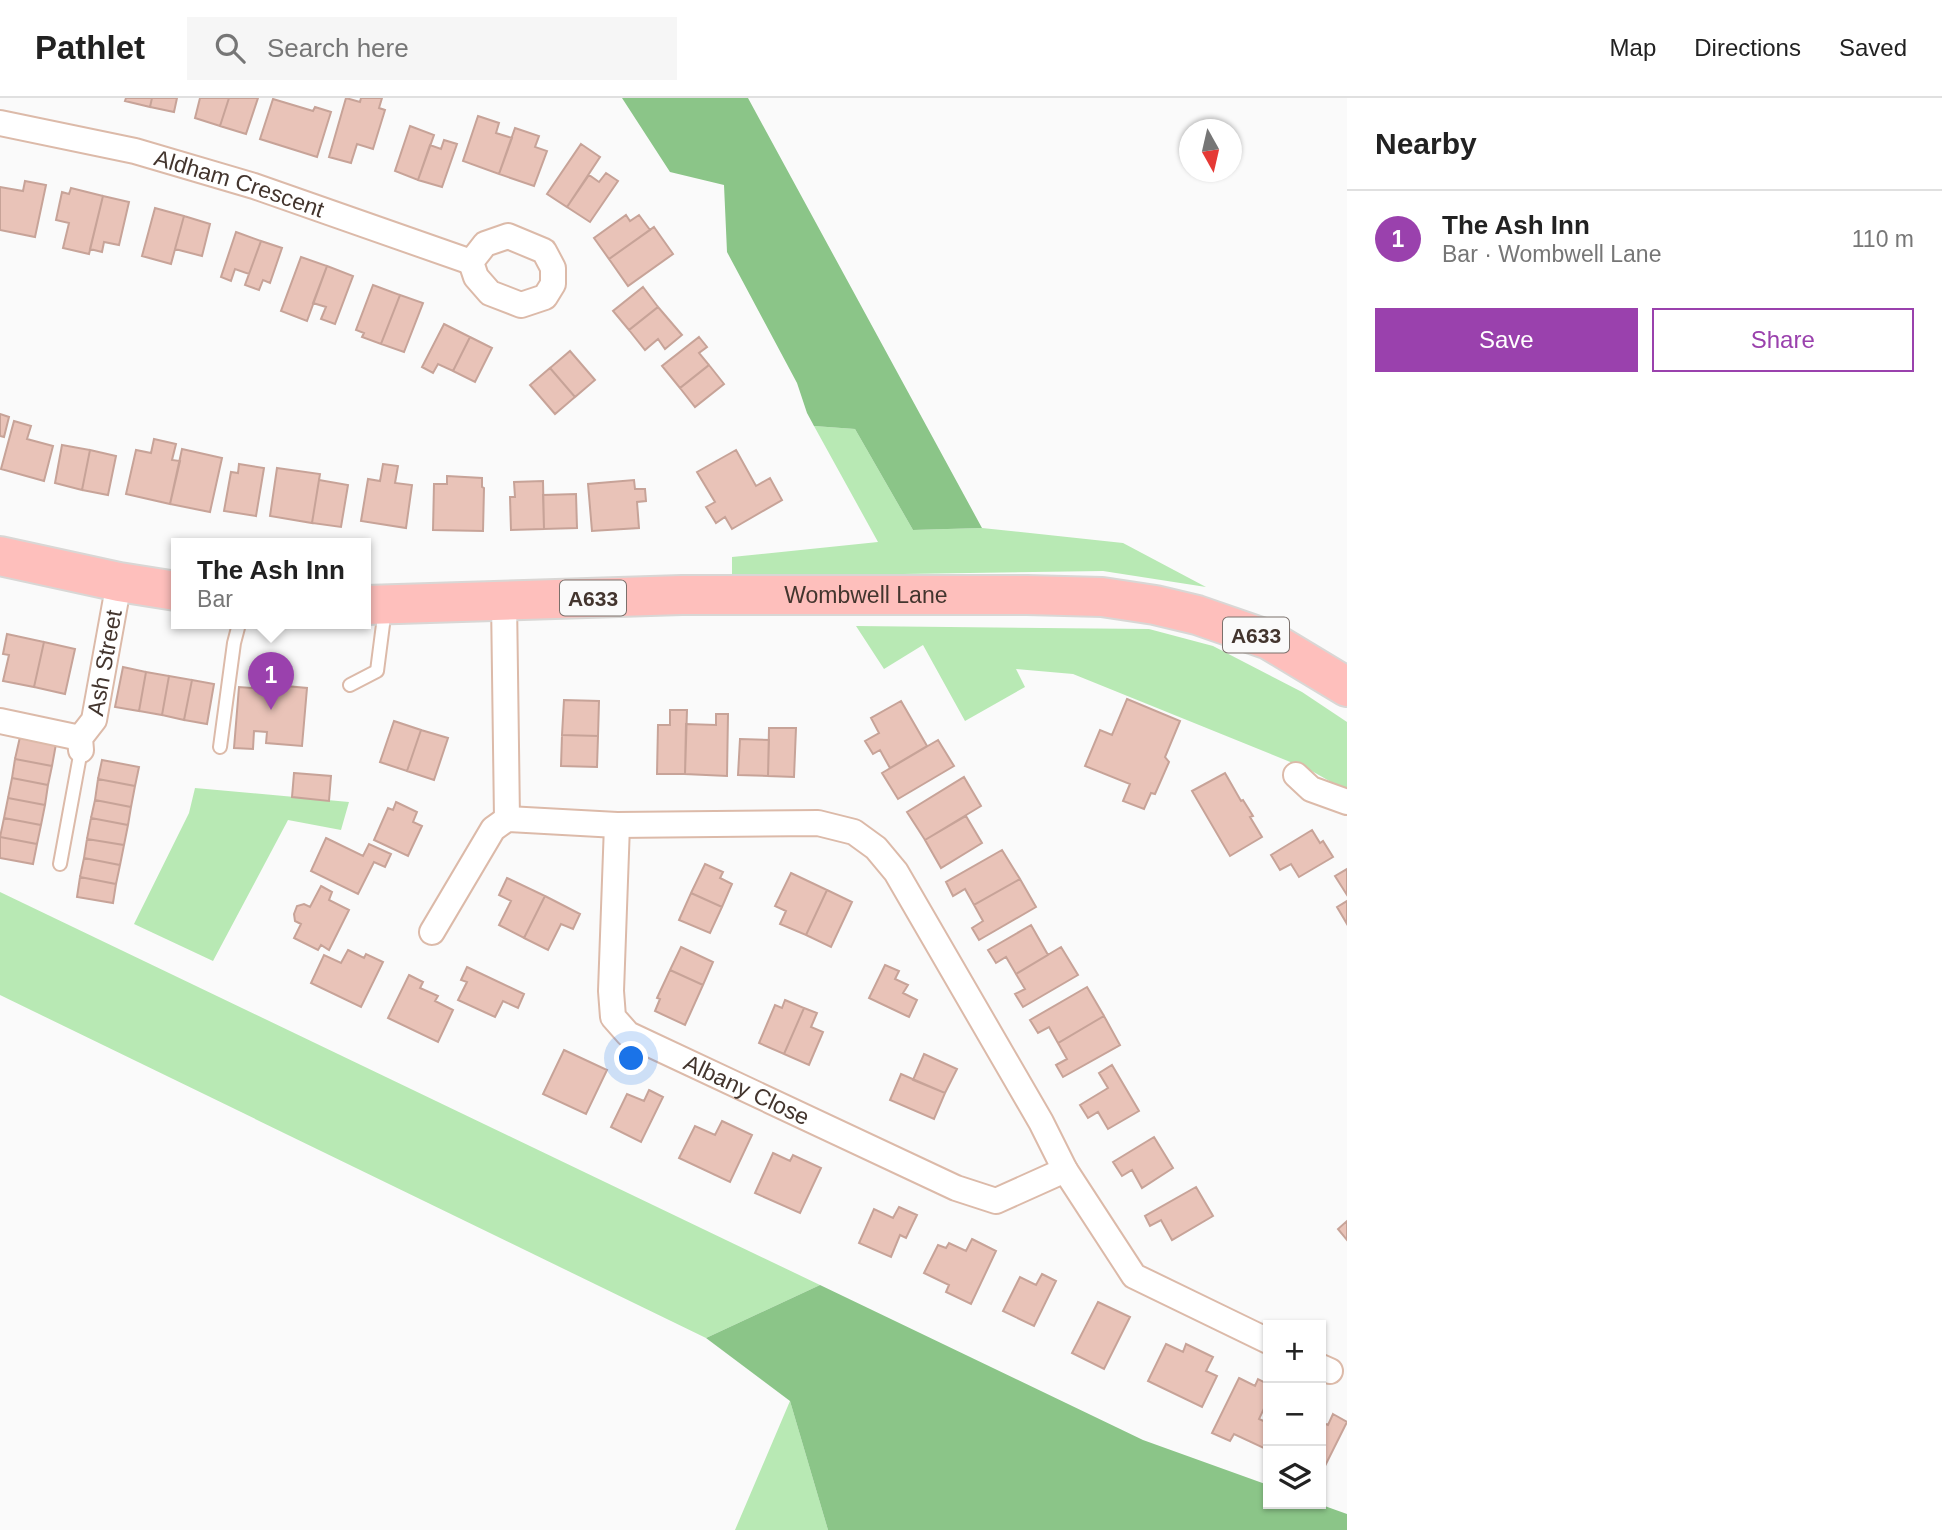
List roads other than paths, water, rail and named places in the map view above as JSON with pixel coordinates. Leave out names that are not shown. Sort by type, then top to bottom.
[{"type":"main road","points":[[0,556],[119,582],[171,590]]},
{"type":"main road","name":"Wombwell Lane","points":[[376,605],[682,595],[1027,594],[1102,597],[1197,615],[1269,640],[1347,687]]},
{"type":"street","name":"Aldham Crescent","points":[[0,122],[135,151],[254,186],[471,262]]},
{"type":"street","name":"Ash Street","points":[[0,721],[80,744],[94,720],[119,582]]},
{"type":"street","points":[[504,600],[507,819]]},
{"type":"street","points":[[1296,775],[1311,789],[1347,803]]},
{"type":"street","points":[[432,932],[493,829],[507,819],[617,825],[818,823],[853,832],[877,848],[903,883],[1041,1122],[1065,1170],[1134,1276],[1263,1339]]},
{"type":"street","name":"Albany Close","points":[[617,825],[611,991],[613,1017],[628,1034],[956,1188],[996,1201],[1065,1170]]},
{"type":"lane","points":[[350,685],[377,671],[376,605]]},
{"type":"lane","points":[[220,747],[238,629]]},
{"type":"lane","name":"Ash Street","points":[[60,864],[80,744]]},
{"type":"place","name":"The Ash Inn","points":[[271,710]]}]
